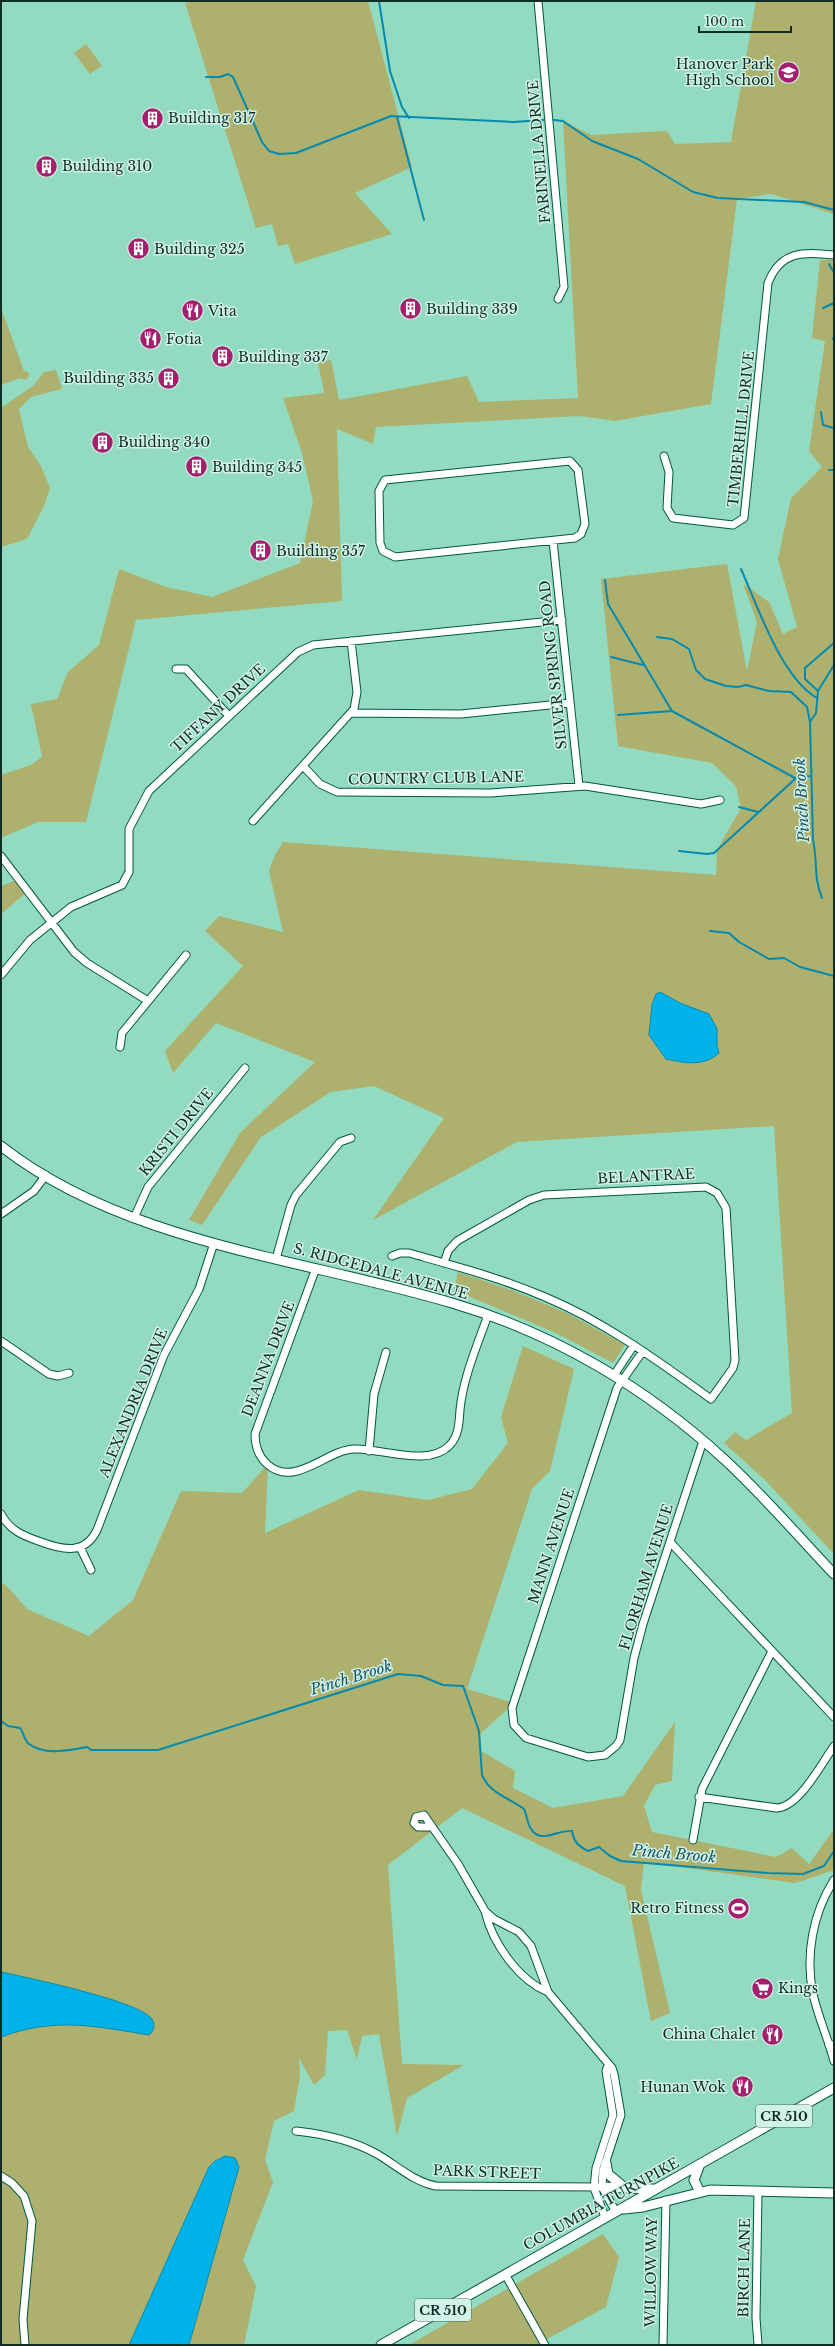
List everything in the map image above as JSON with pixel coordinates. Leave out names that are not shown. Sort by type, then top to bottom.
[{"type":"main road","name":"S. RIDGEDALE AVENUE","points":[[1,1146],[46,1175],[87,1197],[134,1218],[214,1243],[404,1290],[488,1315],[580,1354],[614,1375],[703,1441],[732,1467],[834,1574]]},
{"type":"main road","name":"COLUMBIA TURNPIKE","points":[[381,2345],[834,2088]]},
{"type":"main road","points":[[606,2163],[608,2174],[626,2188]]},
{"type":"main road","points":[[698,2188],[694,2180],[700,2164]]},
{"type":"main road","points":[[598,2187],[655,2189]]},
{"type":"main road","points":[[666,2200],[670,2194],[698,2188],[758,2192],[834,2193]]},
{"type":"main road","points":[[618,2210],[643,2207],[710,2190]]},
{"type":"street","name":"FARINELLA DRIVE","points":[[538,1],[564,287],[558,299]]},
{"type":"street","name":"TIMBERHILL DRIVE","points":[[664,456],[670,472],[667,508],[673,518],[733,525],[744,518],[768,283],[776,268],[795,255],[812,253],[834,255]]},
{"type":"street","points":[[570,461],[578,470],[584,529],[575,538],[553,541],[391,557],[383,551],[380,543],[380,486],[389,479],[570,461]]},
{"type":"street","name":"SILVER SPRING ROAD","points":[[553,541],[579,786]]},
{"type":"street","name":"TIFFANY DRIVE","points":[[1,975],[30,940],[51,922],[71,907],[118,888],[125,881],[129,872],[129,829],[144,797],[152,787],[298,652],[313,645],[562,620]]},
{"type":"street","points":[[253,821],[351,714],[356,702],[357,692],[351,641]]},
{"type":"street","points":[[176,669],[186,669],[229,716]]},
{"type":"street","points":[[351,714],[461,714],[570,703]]},
{"type":"street","name":"COUNTRY CLUB LANE","points":[[303,766],[320,784],[337,792],[491,793],[579,786],[701,804],[720,800]]},
{"type":"street","points":[[1,856],[74,952],[87,963],[148,1001]]},
{"type":"street","points":[[120,1047],[122,1033],[186,955]]},
{"type":"street","name":"KRISTI DRIVE","points":[[134,1218],[148,1187],[245,1068]]},
{"type":"street","points":[[276,1259],[291,1205],[296,1195],[340,1142],[352,1138]]},
{"type":"street","points":[[1,1214],[34,1191],[46,1175]]},
{"type":"street","name":"BELANTRAE","points":[[392,1256],[400,1253],[409,1253],[495,1278],[546,1297],[595,1321],[634,1345],[711,1399],[733,1368],[735,1360],[726,1208],[721,1198],[712,1189],[699,1186],[536,1197],[457,1240],[448,1251],[444,1263]]},
{"type":"street","name":"ALEXANDRIA DRIVE","points":[[80,1547],[91,1539],[97,1530],[164,1355],[199,1289],[214,1243]]},
{"type":"street","name":"DEANNA DRIVE","points":[[316,1268],[256,1427],[256,1448],[269,1466],[288,1472],[298,1471],[345,1451],[369,1450],[425,1456],[438,1454],[452,1444],[458,1431],[462,1391],[488,1315]]},
{"type":"street","points":[[1,1341],[48,1374],[58,1376],[69,1373]]},
{"type":"street","points":[[614,1375],[634,1345]]},
{"type":"street","points":[[622,1381],[643,1351]]},
{"type":"street","points":[[369,1450],[374,1394],[386,1352]]},
{"type":"street","name":"MANN AVENUE","points":[[512,1721],[511,1715],[514,1701],[617,1388],[622,1381]]},
{"type":"street","name":"FLORHAM AVENUE","points":[[512,1721],[517,1730],[526,1738],[588,1757],[605,1755],[616,1746],[622,1734],[637,1647],[703,1441]]},
{"type":"street","points":[[1,1514],[9,1525],[19,1534],[59,1549],[80,1547],[91,1570]]},
{"type":"street","points":[[670,1542],[834,1717]]},
{"type":"street","points":[[692,1840],[699,1798],[772,1651]]},
{"type":"street","points":[[699,1798],[777,1808],[786,1806],[796,1800],[834,1746]]},
{"type":"street","points":[[431,1827],[458,1864],[485,1911],[494,1919],[519,1932],[531,1946],[548,1992]]},
{"type":"street","points":[[834,1880],[816,1922],[810,1955],[814,1995],[832,2048],[834,2061]]},
{"type":"street","points":[[485,1911],[487,1921],[510,1963],[526,1978],[548,1992],[612,2068],[621,2115],[598,2187]]},
{"type":"street","points":[[605,2217],[598,2187],[596,2168],[613,2115],[606,2071],[608,2065]]},
{"type":"street","name":"PARK STREET","points":[[296,2131],[332,2137],[362,2147],[428,2185],[598,2187]]},
{"type":"street","points":[[1,2176],[12,2183],[24,2196],[32,2221],[24,2312],[25,2345]]},
{"type":"street","points":[[598,2187],[618,2210]]},
{"type":"street","name":"BIRCH LANE","points":[[758,2192],[756,2318],[758,2345]]},
{"type":"street","name":"WILLOW WAY","points":[[663,2344],[666,2200]]},
{"type":"street","points":[[504,2274],[545,2345]]},
{"type":"green space","points":[[194,1],[368,1],[412,167],[355,193],[392,234],[295,264],[288,244],[278,246],[272,224],[256,228],[185,3]]},
{"type":"green space","points":[[756,1],[834,1],[834,214],[771,194],[737,199],[711,404],[615,421],[579,416],[376,427],[373,444],[337,429],[342,601],[136,620],[86,822],[38,822],[1,838],[1,775],[31,765],[42,757],[31,704],[57,699],[68,672],[99,645],[119,569],[166,587],[212,597],[300,563],[313,501],[302,453],[283,398],[324,393],[318,362],[331,360],[339,400],[467,376],[479,402],[578,398],[563,121],[591,135],[667,131],[675,144],[731,142]]},
{"type":"green space","points":[[86,44],[102,66],[90,74],[74,53]]},
{"type":"green space","points":[[820,260],[834,260],[834,1554],[764,1479],[724,1443],[735,1432],[746,1440],[792,1413],[774,1126],[517,1142],[373,1220],[444,1118],[374,1086],[331,1092],[261,1137],[202,1225],[189,1220],[240,1133],[315,1062],[216,1023],[173,1073],[165,1051],[243,966],[205,931],[219,916],[283,932],[269,871],[275,855],[283,842],[716,875],[717,850],[741,808],[736,786],[712,763],[618,746],[601,579],[727,564],[747,671],[757,622],[743,584],[769,602],[783,634],[797,627],[778,559],[791,498],[822,467],[809,451],[825,341],[812,338]]},
{"type":"green space","points":[[1,308],[24,371],[28,372],[29,376],[26,380],[20,378],[1,385]]},
{"type":"green space","points":[[56,370],[62,389],[31,397],[19,409],[28,447],[41,466],[50,488],[44,506],[27,539],[1,547],[1,408],[34,385],[44,372]]},
{"type":"green space","points":[[19,879],[27,892],[1,914],[1,886]]},
{"type":"green space","points":[[458,1272],[514,1291],[569,1314],[625,1345],[613,1363],[558,1334],[454,1290]]},
{"type":"green space","points":[[523,1346],[574,1369],[550,1471],[532,1489],[467,1689],[514,1703],[480,1734],[481,1751],[515,1771],[513,1788],[553,1808],[623,1796],[675,1722],[672,1781],[655,1785],[644,1806],[652,1832],[776,1857],[792,1848],[809,1864],[834,1829],[834,1870],[795,1883],[644,1862],[641,1890],[670,2013],[651,2021],[625,1886],[462,1808],[388,1865],[402,2064],[464,2065],[407,2098],[397,2136],[379,2034],[362,2036],[357,2059],[347,2030],[328,2031],[325,2075],[314,2085],[299,2058],[300,2076],[294,2111],[274,2121],[265,2160],[273,2182],[243,2260],[256,2286],[244,2345],[1,2345],[1,1583],[6,1585],[27,1609],[89,1636],[133,1600],[181,1491],[242,1493],[268,1464],[265,1533],[359,1490],[428,1500],[472,1489],[508,1443],[501,1417]]},
{"type":"green space","points":[[603,2234],[619,2257],[606,2307],[536,2345],[409,2345]]},
{"type":"water","points":[[660,992],[680,1003],[709,1014],[717,1029],[717,1046],[719,1053],[707,1060],[694,1063],[666,1059],[649,1035],[652,1005],[656,994]]},
{"type":"water","points":[[1,1972],[80,1990],[140,2010],[150,2017],[154,2024],[154,2029],[149,2035],[92,2026],[57,2025],[39,2027],[1,2037]]},
{"type":"water","points":[[225,2156],[235,2158],[239,2167],[189,2345],[129,2345],[209,2167],[215,2161]]},
{"type":"waterway","points":[[379,1],[390,71],[402,107],[409,118]]},
{"type":"waterway","points":[[206,77],[220,77],[228,74],[233,77],[262,142],[269,151],[279,154],[296,153],[391,116],[513,122],[544,120]]},
{"type":"waterway","points":[[397,117],[424,220]]},
{"type":"waterway","points":[[554,120],[563,121],[592,141],[638,159],[693,192],[718,198],[804,202],[834,210]]},
{"type":"waterway","points":[[829,264],[834,273]]},
{"type":"waterway","points":[[823,308],[834,303]]},
{"type":"waterway","points":[[821,412],[823,425],[834,428]]},
{"type":"waterway","points":[[829,470],[834,470]]},
{"type":"waterway","points":[[741,569],[763,621],[782,658],[792,674],[804,688],[817,698]]},
{"type":"waterway","points":[[605,580],[608,604],[672,711],[795,778],[811,776]]},
{"type":"waterway","points":[[657,637],[672,639],[689,649],[696,670],[705,679],[726,686],[738,687],[746,685],[769,691],[791,692],[807,707],[810,722]]},
{"type":"waterway","points":[[818,691],[805,679],[805,668],[834,643]]},
{"type":"waterway","points":[[611,657],[643,665]]},
{"type":"waterway","name":"Pinch Brook","points":[[822,898],[819,890],[813,840],[810,722],[816,713],[818,691],[834,665]]},
{"type":"waterway","points":[[618,715],[672,711]]},
{"type":"waterway","points":[[679,851],[707,854],[714,853],[795,779]]},
{"type":"waterway","points":[[739,807],[758,812]]},
{"type":"waterway","points":[[710,931],[729,933],[739,942],[769,959],[784,958],[800,967],[834,976]]},
{"type":"waterway","name":"Pinch Brook","points":[[1,1721],[8,1726],[20,1728],[27,1742],[35,1748],[42,1750],[57,1751],[87,1747],[91,1750],[158,1750],[398,1674],[421,1676],[443,1685],[463,1686],[479,1731],[482,1775],[490,1787],[524,1809],[530,1827],[534,1833],[538,1835],[544,1836],[572,1831],[575,1841],[588,1851],[599,1847],[610,1856],[621,1861],[767,1873],[803,1874],[824,1866],[834,1851]]},
{"type":"place","name":"Hanover Park High School","points":[[789,72]]},
{"type":"place","name":"Building 317","points":[[153,118]]},
{"type":"place","name":"Building 310","points":[[47,166]]},
{"type":"place","name":"Building 325","points":[[139,249]]},
{"type":"place","name":"Building 339","points":[[410,309]]},
{"type":"place","name":"Vita","points":[[193,311]]},
{"type":"place","name":"Fotia","points":[[150,339]]},
{"type":"place","name":"Building 337","points":[[222,357]]},
{"type":"place","name":"Building 335","points":[[169,378]]},
{"type":"place","name":"Building 340","points":[[102,442]]},
{"type":"place","name":"Building 345","points":[[196,467]]},
{"type":"place","name":"Building 357","points":[[261,551]]},
{"type":"place","name":"Retro Fitness","points":[[739,1908]]},
{"type":"place","name":"Kings","points":[[762,1988]]},
{"type":"place","name":"China Chalet","points":[[772,2034]]},
{"type":"place","name":"Hunan Wok","points":[[742,2087]]}]
